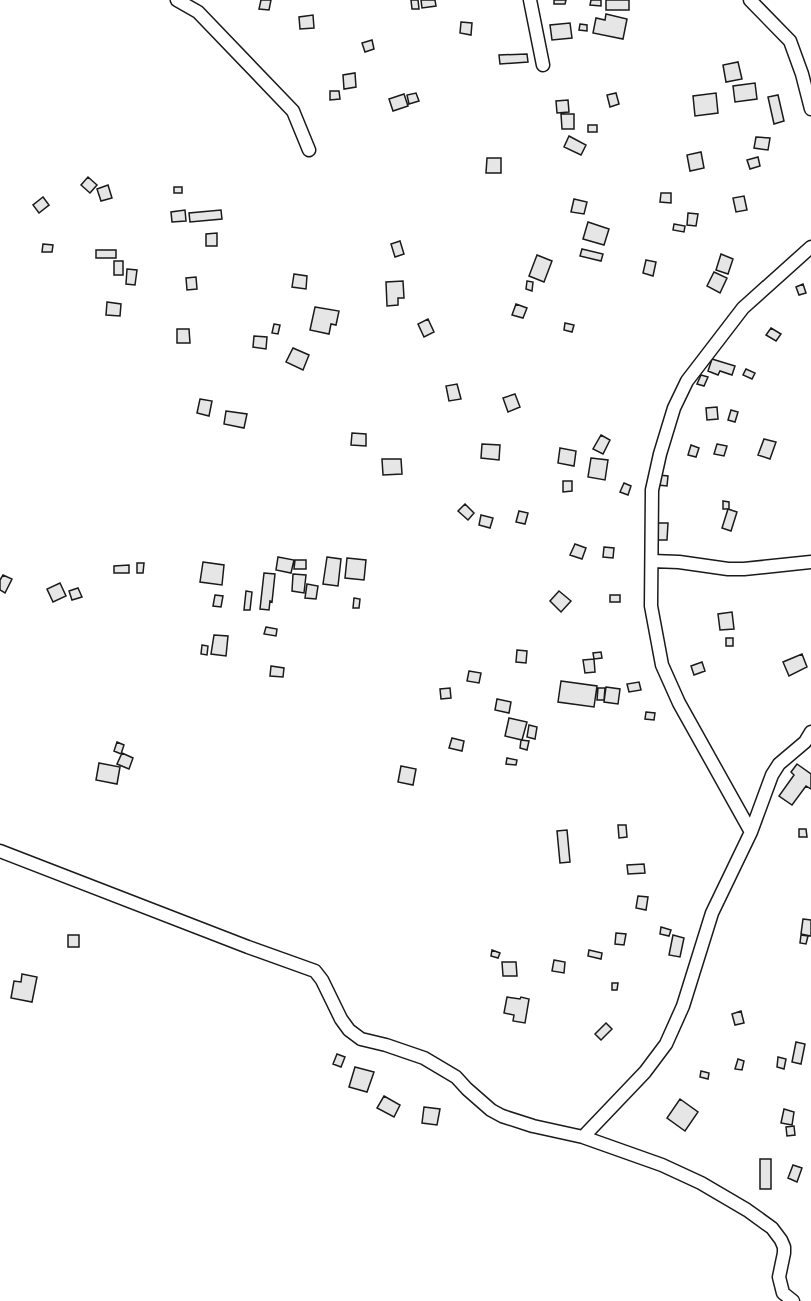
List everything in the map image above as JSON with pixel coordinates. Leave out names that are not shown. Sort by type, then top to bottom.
[{"type":"street","points":[[177,0],[198,12],[293,111],[309,150]]},
{"type":"street","points":[[530,0],[543,65]]},
{"type":"street","points":[[750,0],[790,41],[802,74],[811,110]]},
{"type":"street","points":[[751,832],[679,703],[662,665],[651,606],[652,490],[663,445],[687,381],[743,308],[811,247]]},
{"type":"street","points":[[652,561],[744,569],[811,562]]},
{"type":"street","points":[[583,1137],[645,1072],[666,1044],[683,1006],[712,913],[751,832],[772,775],[779,764],[805,742],[811,732]]},
{"type":"street","points":[[0,851],[315,971],[322,980],[341,1019],[349,1030],[361,1039],[386,1044],[424,1058],[456,1077],[491,1110],[502,1116],[533,1126],[583,1137],[662,1165],[701,1183],[747,1210],[772,1228],[784,1247],[779,1277],[783,1293],[793,1301]]},
{"type":"building","points":[[261,0],[271,0],[269,10],[259,9]]},
{"type":"building","points":[[411,0],[418,0],[419,9],[412,9]]},
{"type":"building","points":[[421,0],[435,0],[436,6],[422,8]]},
{"type":"building","points":[[554,0],[566,0],[565,4],[554,4]]},
{"type":"building","points":[[591,0],[601,0],[601,6],[590,5]]},
{"type":"building","points":[[606,0],[629,0],[629,10],[606,10]]},
{"type":"building","points":[[606,14],[627,19],[623,39],[593,33],[596,18],[605,20]]},
{"type":"building","points":[[313,15],[314,28],[300,29],[299,17]]},
{"type":"building","points":[[461,22],[472,23],[471,35],[460,33]]},
{"type":"building","points":[[570,23],[572,38],[552,40],[550,25]]},
{"type":"building","points":[[580,24],[587,25],[587,31],[579,30]]},
{"type":"building","points":[[372,40],[374,49],[365,52],[362,43]]},
{"type":"building","points":[[527,54],[528,62],[500,64],[499,55]]},
{"type":"building","points":[[738,62],[742,79],[726,82],[723,65]]},
{"type":"building","points":[[355,73],[356,87],[344,89],[343,75]]},
{"type":"building","points":[[755,83],[757,99],[735,102],[733,86]]},
{"type":"building","points":[[330,91],[339,91],[340,99],[330,100]]},
{"type":"building","points":[[416,93],[419,101],[409,104],[407,95]]},
{"type":"building","points":[[616,93],[619,104],[610,107],[607,95]]},
{"type":"building","points":[[716,93],[718,113],[695,116],[693,96]]},
{"type":"building","points":[[404,94],[408,106],[393,111],[389,99]]},
{"type":"building","points":[[778,95],[784,121],[774,124],[768,97]]},
{"type":"building","points":[[568,100],[569,112],[557,113],[556,101]]},
{"type":"building","points":[[561,114],[574,114],[574,129],[562,129]]},
{"type":"building","points":[[588,125],[597,125],[597,132],[588,132]]},
{"type":"building","points":[[569,136],[586,145],[581,155],[564,147]]},
{"type":"building","points":[[756,137],[770,138],[768,150],[754,148]]},
{"type":"building","points":[[701,152],[704,168],[690,171],[687,155]]},
{"type":"building","points":[[758,157],[760,166],[750,169],[747,160]]},
{"type":"building","points":[[487,158],[501,158],[501,173],[486,173]]},
{"type":"building","points":[[88,177],[97,185],[90,193],[81,185]]},
{"type":"building","points":[[108,185],[112,198],[101,201],[97,189]]},
{"type":"building","points":[[174,187],[182,187],[182,193],[174,193]]},
{"type":"building","points":[[661,193],[671,193],[671,203],[660,202]]},
{"type":"building","points":[[744,196],[747,210],[736,212],[733,198]]},
{"type":"building","points":[[43,197],[49,205],[39,213],[33,205]]},
{"type":"building","points":[[574,199],[587,202],[584,214],[571,212]]},
{"type":"building","points":[[185,210],[186,221],[172,222],[171,212]]},
{"type":"building","points":[[221,210],[222,219],[190,222],[189,213]]},
{"type":"building","points":[[688,213],[698,214],[696,226],[687,225]]},
{"type":"building","points":[[588,222],[609,229],[604,245],[583,239]]},
{"type":"building","points":[[674,224],[685,226],[684,232],[673,230]]},
{"type":"building","points":[[217,233],[217,246],[206,246],[206,234]]},
{"type":"building","points":[[400,241],[404,254],[395,257],[391,244]]},
{"type":"building","points":[[43,244],[53,245],[52,252],[42,252]]},
{"type":"building","points":[[582,249],[603,254],[601,261],[580,256]]},
{"type":"building","points":[[96,250],[116,250],[116,258],[96,258]]},
{"type":"building","points":[[721,254],[733,259],[728,274],[716,270]]},
{"type":"building","points":[[537,255],[552,261],[544,282],[529,276]]},
{"type":"building","points":[[646,260],[656,262],[653,276],[643,273]]},
{"type":"building","points":[[114,261],[123,261],[123,275],[114,275]]},
{"type":"building","points":[[127,269],[137,270],[135,285],[126,284]]},
{"type":"building","points":[[714,272],[727,278],[720,293],[707,286]]},
{"type":"building","points":[[294,274],[307,276],[306,289],[292,287]]},
{"type":"building","points":[[196,277],[197,289],[187,290],[186,278]]},
{"type":"building","points":[[403,281],[404,298],[398,298],[398,305],[387,306],[386,282]]},
{"type":"building","points":[[527,281],[533,282],[532,291],[526,289]]},
{"type":"building","points":[[803,284],[806,293],[799,295],[796,287]]},
{"type":"building","points":[[107,302],[121,304],[120,316],[106,315]]},
{"type":"building","points":[[516,304],[527,308],[523,318],[512,315]]},
{"type":"building","points":[[315,307],[339,311],[336,325],[331,324],[329,334],[310,330]]},
{"type":"building","points":[[428,319],[434,332],[424,337],[418,324]]},
{"type":"building","points":[[565,323],[574,325],[572,332],[564,330]]},
{"type":"building","points":[[274,324],[280,325],[278,334],[272,333]]},
{"type":"building","points":[[771,328],[781,334],[776,341],[766,335]]},
{"type":"building","points":[[177,329],[189,329],[190,343],[177,343]]},
{"type":"building","points":[[254,336],[267,337],[266,349],[253,347]]},
{"type":"building","points":[[293,348],[309,355],[303,370],[286,362]]},
{"type":"building","points":[[712,359],[735,366],[732,375],[720,371],[718,375],[708,371]]},
{"type":"building","points":[[746,369],[755,373],[752,379],[743,375]]},
{"type":"building","points":[[701,375],[708,377],[704,386],[697,384]]},
{"type":"building","points":[[457,384],[461,399],[449,401],[446,386]]},
{"type":"building","points":[[515,394],[520,407],[508,412],[503,398]]},
{"type":"building","points":[[200,399],[212,401],[209,416],[197,413]]},
{"type":"building","points":[[717,407],[718,419],[707,420],[706,408]]},
{"type":"building","points":[[731,410],[738,412],[735,422],[728,420]]},
{"type":"building","points":[[226,411],[247,414],[244,428],[224,424]]},
{"type":"building","points":[[352,433],[366,434],[366,446],[351,445]]},
{"type":"building","points":[[601,435],[610,440],[603,454],[593,449]]},
{"type":"building","points":[[764,439],[776,442],[770,459],[758,455]]},
{"type":"building","points":[[482,444],[500,445],[499,460],[481,458]]},
{"type":"building","points":[[717,444],[727,446],[724,456],[714,454]]},
{"type":"building","points":[[691,445],[699,448],[696,457],[688,455]]},
{"type":"building","points":[[560,448],[576,451],[574,466],[558,463]]},
{"type":"building","points":[[591,458],[608,460],[605,480],[588,477]]},
{"type":"building","points":[[382,459],[401,459],[402,474],[383,475]]},
{"type":"building","points":[[659,475],[668,476],[667,486],[658,485]]},
{"type":"building","points":[[563,481],[572,481],[572,491],[563,492]]},
{"type":"building","points":[[624,483],[631,486],[628,495],[620,492]]},
{"type":"building","points":[[723,501],[729,502],[729,509],[723,509]]},
{"type":"building","points":[[465,504],[474,513],[468,520],[458,511]]},
{"type":"building","points":[[728,509],[737,512],[731,531],[722,528]]},
{"type":"building","points":[[519,511],[528,513],[525,524],[516,522]]},
{"type":"building","points":[[481,515],[493,518],[490,528],[479,525]]},
{"type":"building","points":[[655,523],[668,523],[667,540],[655,540]]},
{"type":"building","points":[[575,544],[586,548],[582,559],[570,555]]},
{"type":"building","points":[[604,547],[614,548],[613,558],[603,557]]},
{"type":"building","points":[[278,557],[294,560],[291,573],[276,570]]},
{"type":"building","points":[[327,557],[341,559],[338,586],[323,584]]},
{"type":"building","points":[[347,558],[366,560],[364,580],[345,578]]},
{"type":"building","points":[[295,560],[306,560],[306,569],[294,569]]},
{"type":"building","points":[[203,562],[224,565],[222,585],[200,582]]},
{"type":"building","points":[[137,563],[144,563],[143,573],[137,573]]},
{"type":"building","points":[[129,565],[129,573],[114,573],[114,566]]},
{"type":"building","points":[[264,573],[275,574],[269,610],[260,609]]},
{"type":"building","points":[[293,574],[306,575],[304,593],[292,591]]},
{"type":"building","points":[[3,575],[12,579],[5,593],[0,590],[0,580]]},
{"type":"building","points":[[60,583],[66,596],[53,602],[47,589]]},
{"type":"building","points":[[307,584],[318,586],[316,599],[305,598]]},
{"type":"building","points":[[78,588],[82,597],[72,600],[69,591]]},
{"type":"building","points":[[246,591],[252,592],[250,610],[244,610]]},
{"type":"building","points":[[559,591],[571,601],[561,612],[550,601]]},
{"type":"building","points":[[215,595],[223,596],[221,607],[213,606]]},
{"type":"building","points":[[610,595],[620,595],[620,602],[610,602]]},
{"type":"building","points":[[354,598],[360,599],[359,608],[353,608]]},
{"type":"building","points":[[732,612],[734,629],[720,630],[718,614]]},
{"type":"building","points":[[266,627],[277,629],[276,636],[264,634]]},
{"type":"building","points":[[214,635],[228,636],[226,656],[211,654]]},
{"type":"building","points":[[726,638],[733,638],[733,646],[726,646]]},
{"type":"building","points":[[202,645],[208,646],[207,655],[201,654]]},
{"type":"building","points":[[517,650],[527,651],[526,663],[516,662]]},
{"type":"building","points":[[601,652],[602,658],[594,659],[593,653]]},
{"type":"building","points":[[802,654],[807,667],[789,676],[783,662]]},
{"type":"building","points":[[594,659],[595,672],[585,673],[583,660]]},
{"type":"building","points":[[702,662],[705,671],[694,675],[691,666]]},
{"type":"building","points":[[271,666],[284,668],[283,677],[270,676]]},
{"type":"building","points":[[469,671],[481,673],[479,683],[467,681]]},
{"type":"building","points":[[561,681],[597,686],[594,707],[558,702]]},
{"type":"building","points":[[639,682],[641,690],[629,692],[627,684]]},
{"type":"building","points":[[606,687],[620,689],[618,704],[604,702]]},
{"type":"building","points":[[450,688],[451,698],[441,699],[440,689]]},
{"type":"building","points":[[598,688],[605,688],[604,700],[597,700]]},
{"type":"building","points":[[497,699],[511,702],[509,713],[495,710]]},
{"type":"building","points":[[646,712],[655,713],[654,720],[645,719]]},
{"type":"building","points":[[509,718],[527,722],[522,740],[505,736]]},
{"type":"building","points":[[529,725],[537,727],[535,739],[527,737]]},
{"type":"building","points":[[452,738],[464,741],[462,751],[449,748]]},
{"type":"building","points":[[521,740],[529,741],[527,750],[520,748]]},
{"type":"building","points":[[117,742],[124,745],[121,754],[114,751]]},
{"type":"building","points":[[122,753],[133,758],[129,769],[117,764]]},
{"type":"building","points":[[507,758],[517,760],[516,765],[506,764]]},
{"type":"building","points":[[99,763],[120,767],[117,784],[96,780]]},
{"type":"building","points":[[797,764],[811,774],[811,789],[806,786],[792,805],[779,796],[794,775],[791,772]]},
{"type":"building","points":[[401,766],[416,769],[413,785],[398,782]]},
{"type":"building","points":[[618,825],[626,825],[627,837],[619,838]]},
{"type":"building","points":[[799,829],[806,829],[807,837],[799,837]]},
{"type":"building","points":[[567,830],[570,862],[560,863],[557,831]]},
{"type":"building","points":[[644,864],[645,873],[628,874],[627,865]]},
{"type":"building","points":[[638,896],[648,897],[646,910],[636,908]]},
{"type":"building","points":[[803,919],[811,920],[811,936],[801,934]]},
{"type":"building","points":[[661,927],[671,930],[669,936],[660,934]]},
{"type":"building","points":[[616,933],[626,934],[624,945],[615,944]]},
{"type":"building","points":[[68,935],[79,935],[79,947],[68,947]]},
{"type":"building","points":[[673,935],[684,938],[680,957],[669,955]]},
{"type":"building","points":[[801,935],[808,936],[806,944],[800,943]]},
{"type":"building","points":[[492,950],[500,953],[498,958],[491,956]]},
{"type":"building","points":[[589,950],[602,953],[601,959],[588,956]]},
{"type":"building","points":[[554,960],[565,962],[564,973],[552,971]]},
{"type":"building","points":[[502,962],[516,962],[517,976],[503,976]]},
{"type":"building","points":[[22,974],[37,977],[32,1002],[11,998],[14,981],[21,982]]},
{"type":"building","points":[[612,983],[618,983],[617,990],[612,990]]},
{"type":"building","points":[[507,997],[529,999],[525,1023],[513,1021],[514,1015],[504,1013]]},
{"type":"building","points":[[741,1011],[744,1023],[735,1025],[732,1014]]},
{"type":"building","points":[[606,1023],[612,1029],[601,1040],[595,1034]]},
{"type":"building","points":[[796,1042],[805,1044],[801,1064],[792,1062]]},
{"type":"building","points":[[337,1054],[345,1057],[341,1067],[333,1064]]},
{"type":"building","points":[[778,1057],[786,1059],[784,1069],[777,1067]]},
{"type":"building","points":[[738,1059],[744,1061],[742,1070],[735,1069]]},
{"type":"building","points":[[355,1067],[374,1072],[367,1092],[349,1087]]},
{"type":"building","points":[[701,1071],[709,1073],[708,1079],[700,1077]]},
{"type":"building","points":[[384,1096],[400,1105],[394,1117],[377,1108]]},
{"type":"building","points":[[680,1099],[698,1112],[685,1131],[667,1118]]},
{"type":"building","points":[[424,1107],[440,1109],[437,1125],[422,1123]]},
{"type":"building","points":[[784,1109],[794,1112],[792,1125],[781,1123]]},
{"type":"building","points":[[794,1126],[795,1135],[787,1136],[786,1127]]},
{"type":"building","points":[[760,1159],[771,1159],[771,1189],[760,1189]]},
{"type":"building","points":[[793,1165],[802,1168],[797,1182],[788,1178]]}]
